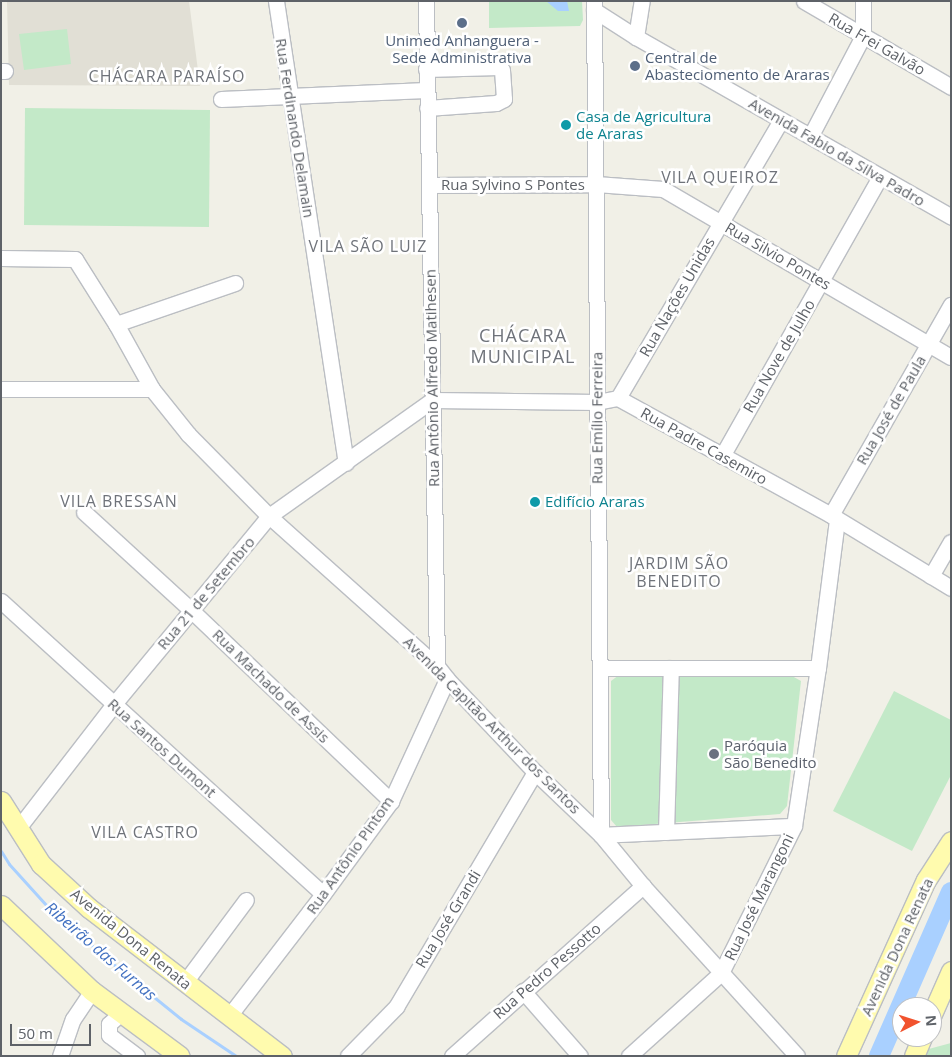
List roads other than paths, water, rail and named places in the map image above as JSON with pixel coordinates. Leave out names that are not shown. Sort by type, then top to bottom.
[{"type":"main road","name":"Avenida Dona Renata","points":[[1,800],[41,864],[90,908],[282,1056]]},
{"type":"main road","name":"Avenida Dona Renata","points":[[846,1056],[926,880],[951,841]]},
{"type":"main road","points":[[1,905],[92,991],[120,1014],[180,1056]]},
{"type":"main road","points":[[940,997],[951,971]]},
{"type":"street","name":"Rua Ferdinando Delamain","points":[[276,1],[346,463]]},
{"type":"street","name":"Rua Antônio Alfredo Matihesen","points":[[426,1],[437,666]]},
{"type":"street","points":[[636,37],[642,1]]},
{"type":"street","name":"Rua Frei Galvão","points":[[804,1],[951,86]]},
{"type":"street","points":[[811,135],[863,36],[863,1]]},
{"type":"street","name":"Avenida Fabio da Silva Padro","points":[[594,6],[636,37],[781,120],[811,135],[951,217]]},
{"type":"street","name":"Rua Emílio Ferreira","points":[[594,6],[601,835]]},
{"type":"street","points":[[426,69],[499,67],[502,70],[504,99],[496,103],[427,108]]},
{"type":"street","points":[[221,99],[426,90]]},
{"type":"street","name":"Rua Nações Unidas","points":[[618,398],[781,120]]},
{"type":"street","name":"Rua Nove de Julho","points":[[722,456],[880,177]]},
{"type":"street","name":"Rua Sylvino S Pontes","points":[[429,185],[596,184]]},
{"type":"street","name":"Rua Silvio Pontes","points":[[596,184],[663,189],[951,357]]},
{"type":"street","name":"Avenida Capitão Arthur dos Santos","points":[[1,258],[75,260],[116,324],[152,389],[188,434],[269,516],[437,666],[535,772],[601,835],[643,886],[797,1056]]},
{"type":"street","points":[[116,324],[235,283]]},
{"type":"street","name":"Rua José de Paula","points":[[834,517],[951,305]]},
{"type":"street","points":[[1,389],[152,389]]},
{"type":"street","points":[[432,400],[597,402],[618,398]]},
{"type":"street","name":"Rua Padre Casemiro","points":[[618,398],[834,517],[951,588]]},
{"type":"street","name":"Rua 21 de Setembro","points":[[19,827],[114,704],[269,516],[432,400]]},
{"type":"street","name":"Rua Machado de Assis","points":[[84,512],[192,610],[390,801]]},
{"type":"street","name":"Rua José Marangoni","points":[[629,1056],[721,973],[794,826],[818,668],[834,517]]},
{"type":"street","points":[[931,576],[951,542]]},
{"type":"street","name":"Rua Santos Dumont","points":[[1,601],[324,894]]},
{"type":"street","points":[[600,668],[818,668]]},
{"type":"street","points":[[666,832],[671,668]]},
{"type":"street","name":"Rua Antônio Pintom","points":[[229,1016],[324,894],[390,801],[447,679]]},
{"type":"street","name":"Rua José Grandi","points":[[348,1056],[396,1007],[535,772]]},
{"type":"street","points":[[601,835],[794,826]]},
{"type":"street","name":"Rua Pedro Pessotto","points":[[452,1056],[643,886]]},
{"type":"street","points":[[185,982],[246,900]]},
{"type":"street","points":[[60,1056],[73,1019],[92,991]]},
{"type":"street","points":[[523,991],[580,1056]]},
{"type":"street","points":[[120,1014],[109,1024],[109,1035],[137,1056]]},
{"type":"water","points":[[546,1],[567,1],[569,11],[558,11]]},
{"type":"waterway","name":"Ribeirão das Furnas","points":[[1,851],[9,864],[46,905],[107,959],[181,1019],[236,1056]]},
{"type":"waterway","points":[[879,1056],[951,892]]},
{"type":"place","name":"Unimed Anhanguera - Sede Administrativa","points":[[462,23]]},
{"type":"place","name":"Central de Abasteciomento de Araras","points":[[635,66]]},
{"type":"place","name":"Casa de Agricultura de Araras","points":[[566,125]]},
{"type":"place","name":"Edifício Araras","points":[[535,502]]},
{"type":"place","name":"Paróquia São Benedito","points":[[714,754]]},
{"type":"district","name":"CHÁCARA PARAÍSO","points":[[167,76]]},
{"type":"district","name":"VILA QUEIROZ","points":[[720,177]]},
{"type":"district","name":"VILA SÃO LUIZ","points":[[368,246]]},
{"type":"district","name":"CHÁCARA MUNICIPAL","points":[[523,346]]},
{"type":"district","name":"VILA BRESSAN","points":[[119,501]]},
{"type":"district","name":"JARDIM SÃO BENEDITO","points":[[679,572]]},
{"type":"district","name":"VILA CASTRO","points":[[145,832]]}]
